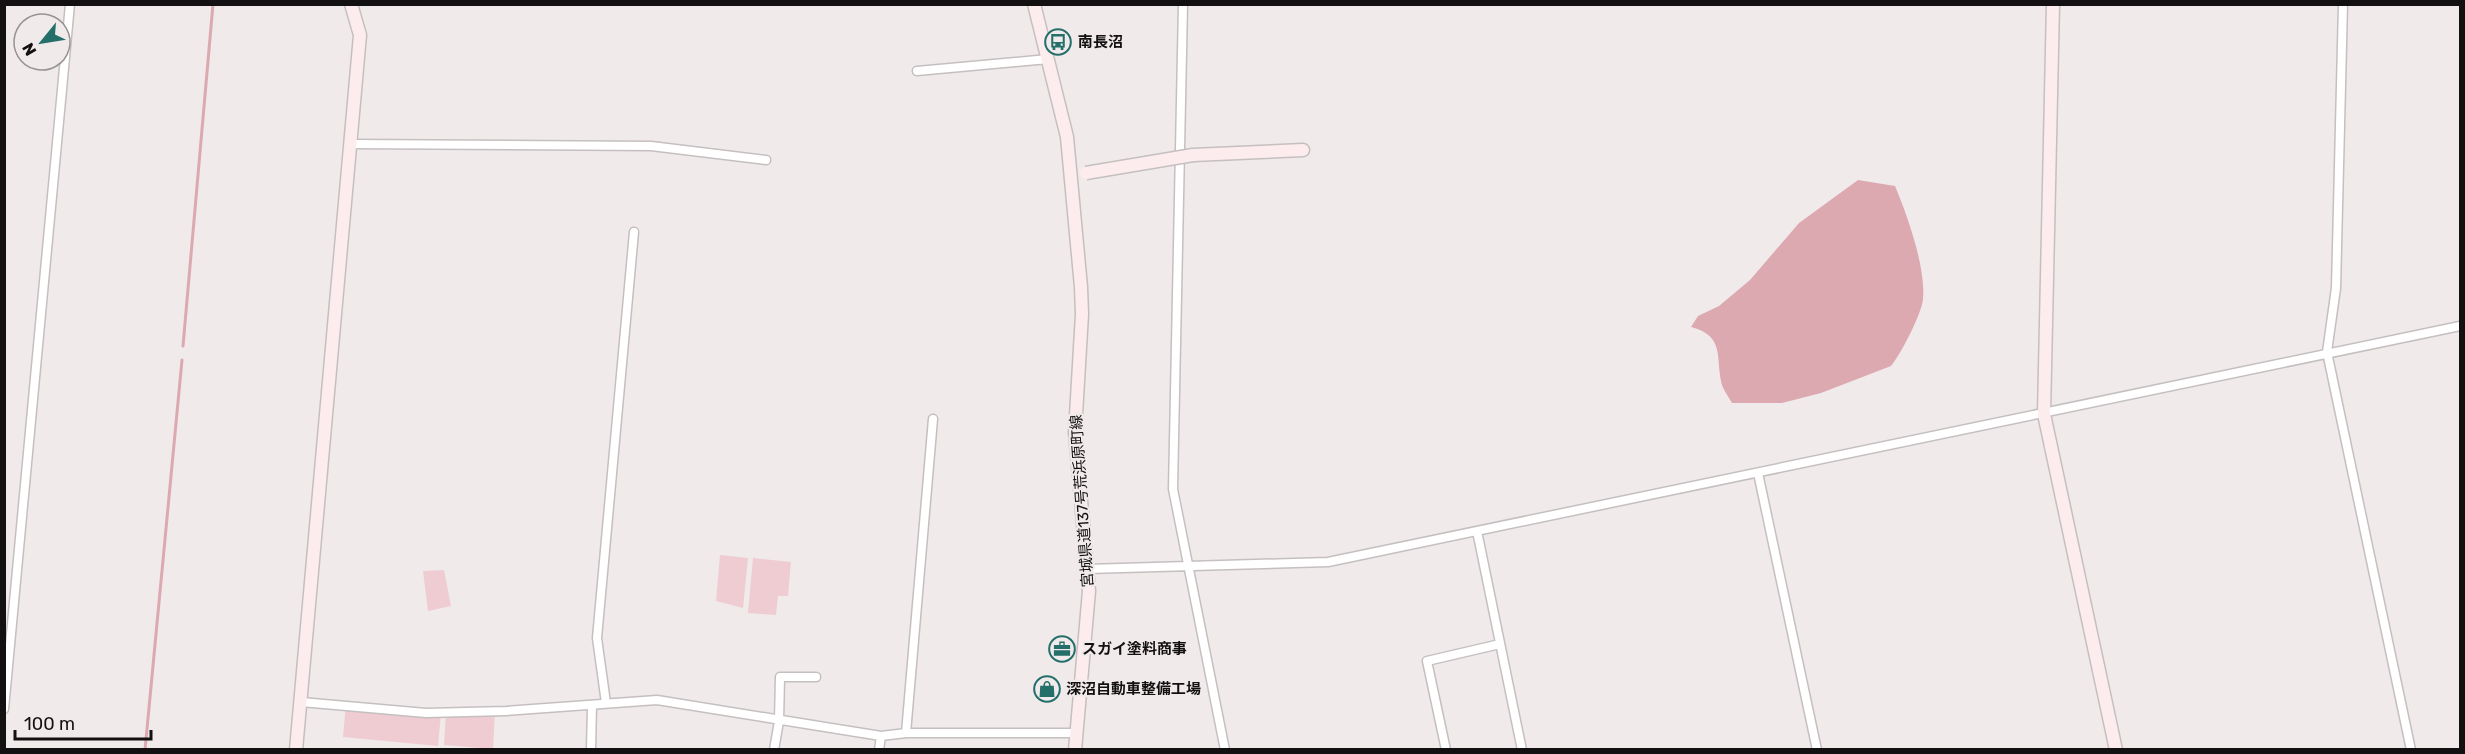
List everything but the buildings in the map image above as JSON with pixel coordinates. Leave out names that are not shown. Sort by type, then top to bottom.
[{"type":"street","points":[[4,710],[70,4]]},
{"type":"street","points":[[296,750],[360,35],[351,4]]},
{"type":"street","name":"宮城県道137号荒浜原町線","points":[[1034,4],[1067,137],[1082,314],[1075,432],[1089,591],[1075,750]]},
{"type":"street","points":[[1183,4],[1173,489],[1225,750]]},
{"type":"street","points":[[2053,4],[2044,414],[2116,750]]},
{"type":"street","points":[[2343,4],[2336,288],[2327,352],[2411,750]]},
{"type":"street","points":[[917,71],[1048,59]]},
{"type":"street","points":[[351,144],[651,146],[766,160]]},
{"type":"street","points":[[1072,176],[1193,155],[1303,150]]},
{"type":"street","points":[[606,703],[597,638],[634,232]]},
{"type":"street","points":[[1087,569],[1328,562],[2460,326]]},
{"type":"street","points":[[906,733],[933,419]]},
{"type":"street","points":[[1758,472],[1817,750]]},
{"type":"street","points":[[1477,531],[1522,750]]},
{"type":"street","points":[[1446,750],[1427,661],[1500,644]]},
{"type":"street","points":[[774,750],[779,721],[780,677],[816,677]]},
{"type":"street","points":[[301,702],[426,713],[506,711],[639,700],[675,702],[779,721],[881,736],[906,733],[1077,733]]},
{"type":"street","points":[[591,750],[592,705]]},
{"type":"street","points":[[879,750],[881,736]]},
{"type":"shaded area","points":[[1858,180],[1895,186],[1919,257],[1923,286],[1922,305],[1900,352],[1891,366],[1821,393],[1782,403],[1732,403],[1722,384],[1714,341],[1702,331],[1691,327],[1698,316],[1719,306],[1750,280],[1799,223]]},
{"type":"shaded area","points":[[720,555],[748,558],[743,608],[716,601]]},
{"type":"shaded area","points":[[753,558],[791,562],[788,596],[778,596],[776,615],[748,613]]},
{"type":"shaded area","points":[[444,570],[451,606],[428,611],[423,571]]},
{"type":"shaded area","points":[[346,704],[441,713],[438,746],[343,737]]},
{"type":"shaded area","points":[[495,711],[493,749],[444,745],[446,712]]},
{"type":"waterway","points":[[183,346],[213,4]]},
{"type":"waterway","points":[[145,750],[182,360]]},
{"type":"place","name":"南長沼","points":[[1058,42]]},
{"type":"place","name":"スガイ塗料商事","points":[[1062,649]]},
{"type":"place","name":"深沼自動車整備工場","points":[[1047,689]]}]
